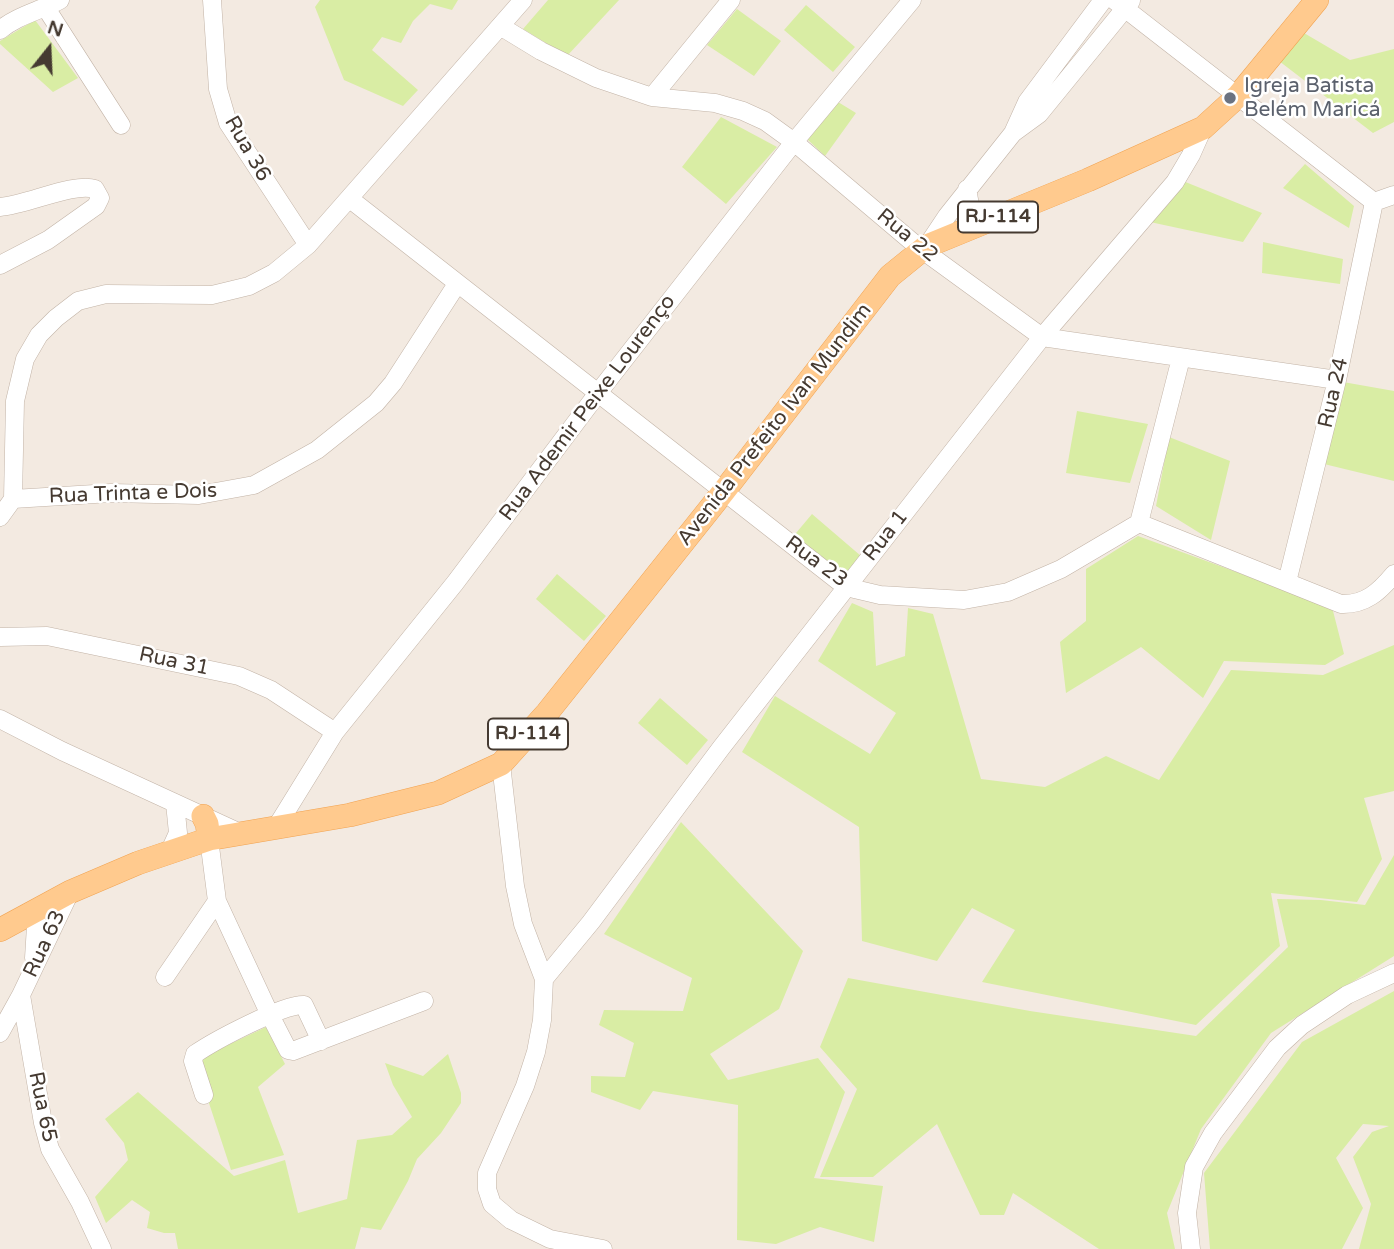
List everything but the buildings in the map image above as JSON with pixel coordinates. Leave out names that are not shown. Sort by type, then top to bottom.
[{"type":"main road","name":"Avenida Prefeito Ivan Mundim","points":[[240,833],[350,815],[438,793],[501,764],[547,713],[724,492],[890,276],[924,248],[1203,128],[1238,96],[1317,0]]},
{"type":"main road","points":[[189,820],[207,824],[206,840]]},
{"type":"main road","name":"RJ-114","points":[[0,930],[70,892],[138,863],[206,840],[240,833]]},
{"type":"street","name":"Rua 36","points":[[212,0],[218,89],[228,122],[309,245]]},
{"type":"street","points":[[0,517],[13,499],[15,401],[25,359],[40,335],[56,318],[78,301],[106,294],[212,295],[249,286],[274,273],[309,245],[523,0]]},
{"type":"street","points":[[652,97],[731,0]]},
{"type":"street","name":"Rua Ademir Peixe Lourenço","points":[[277,826],[335,732],[455,583],[598,393],[794,142],[912,0]]},
{"type":"street","points":[[924,248],[967,189],[1013,133],[1040,114],[1118,2],[1374,202],[1394,195]]},
{"type":"street","points":[[0,30],[18,17],[53,4],[121,125]]},
{"type":"street","name":"Rua 22","points":[[500,26],[541,51],[596,78],[652,97],[715,103],[765,121],[924,248],[1042,337],[1338,380]]},
{"type":"street","name":"Rua 1","points":[[544,979],[591,922],[665,821],[1042,337],[1175,182],[1203,128]]},
{"type":"street","points":[[0,207],[36,201],[77,187],[90,187],[99,193],[100,203],[48,240],[0,265]]},
{"type":"street","points":[[967,189],[970,205],[979,225]]},
{"type":"street","name":"Rua 23","points":[[350,199],[846,587],[880,595],[964,600],[1008,592],[1061,569],[1139,523]]},
{"type":"street","name":"Rua 24","points":[[1287,582],[1338,380],[1374,202]]},
{"type":"street","name":"Rua Trinta e Dois","points":[[13,499],[111,493],[200,495],[254,485],[317,450],[376,404],[393,383],[457,284]]},
{"type":"street","points":[[1181,358],[1139,523],[1341,604],[1363,602],[1379,592],[1394,574]]},
{"type":"street","name":"Rua 31","points":[[0,637],[47,636],[239,676],[271,690],[335,732]]},
{"type":"street","points":[[0,719],[175,803],[189,820],[240,833]]},
{"type":"street","points":[[501,764],[515,886],[523,924],[544,979],[542,1020],[536,1052],[525,1086],[487,1173],[487,1189],[492,1204],[511,1220],[550,1239],[603,1249]]},
{"type":"street","points":[[169,853],[189,820]]},
{"type":"street","points":[[206,840],[217,901],[270,1015],[290,1051],[425,1001]]},
{"type":"street","name":"Rua 63","points":[[0,1034],[70,892]]},
{"type":"street","points":[[164,977],[217,901]]},
{"type":"street","points":[[33,969],[37,910]]},
{"type":"street","points":[[1191,1249],[1187,1213],[1194,1167],[1213,1133],[1277,1048],[1303,1025],[1347,995],[1394,973]]},
{"type":"street","name":"Rua 65","points":[[21,995],[50,1149],[80,1202],[102,1249]]},
{"type":"street","points":[[204,1095],[193,1061],[195,1054],[270,1015],[294,1005],[304,1006],[321,1041]]},
{"type":"green space","points":[[320,0],[458,0],[452,10],[430,4],[413,21],[401,43],[382,37],[372,50],[418,90],[403,106],[344,80],[315,7]]},
{"type":"green space","points":[[548,0],[619,0],[567,56],[523,29]]},
{"type":"green space","points":[[806,5],[855,47],[833,72],[784,30]]},
{"type":"green space","points":[[737,9],[781,41],[754,76],[707,45]]},
{"type":"green space","points":[[35,20],[78,78],[53,92],[0,44],[0,41]]},
{"type":"green space","points":[[1304,33],[1350,60],[1394,49],[1394,122],[1373,133],[1279,61]]},
{"type":"green space","points":[[838,102],[856,113],[825,156],[807,139]]},
{"type":"green space","points":[[721,117],[777,147],[726,204],[682,167]]},
{"type":"green space","points":[[1305,164],[1354,206],[1349,228],[1283,188]]},
{"type":"green space","points":[[1183,181],[1262,213],[1243,242],[1150,222]]},
{"type":"green space","points":[[1263,242],[1343,259],[1340,284],[1262,273]]},
{"type":"green space","points":[[1343,382],[1394,391],[1394,481],[1324,464]]},
{"type":"green space","points":[[1077,411],[1148,424],[1130,483],[1066,473]]},
{"type":"green space","points":[[1169,437],[1230,461],[1211,540],[1156,506]]},
{"type":"green space","points":[[812,514],[861,556],[839,581],[791,539]]},
{"type":"green space","points":[[1138,536],[1332,607],[1344,654],[1325,665],[1224,661],[1203,698],[1141,647],[1066,693],[1060,642],[1086,621],[1086,569]]},
{"type":"green space","points":[[557,574],[606,616],[584,641],[536,599]]},
{"type":"green space","points":[[852,603],[873,612],[876,666],[905,656],[908,608],[933,614],[981,779],[1045,787],[1106,756],[1159,780],[1231,670],[1323,675],[1394,645],[1394,791],[1364,798],[1382,859],[1357,902],[1271,893],[1280,946],[1196,1025],[982,982],[1015,930],[972,908],[937,961],[862,941],[859,827],[742,752],[775,696],[870,754],[896,713],[818,661]]},
{"type":"green space","points":[[660,698],[708,740],[687,765],[638,723]]},
{"type":"green space","points":[[681,822],[803,951],[779,1009],[710,1054],[728,1080],[818,1058],[845,1092],[814,1178],[883,1186],[874,1242],[820,1227],[776,1244],[737,1240],[738,1105],[653,1091],[640,1110],[591,1092],[591,1076],[625,1077],[634,1043],[599,1025],[604,1010],[683,1011],[692,978],[604,934]]},
{"type":"green space","points":[[1394,855],[1394,956],[1271,1033],[1201,1129],[1167,1213],[1175,1249],[1099,1249],[1013,1193],[1004,1215],[980,1215],[937,1124],[873,1177],[820,1177],[857,1089],[820,1047],[848,978],[1030,1011],[1196,1036],[1288,947],[1277,899],[1365,905]]},
{"type":"green space","points":[[1394,991],[1394,1249],[1359,1249],[1371,1204],[1353,1157],[1372,1132],[1389,1126],[1363,1124],[1336,1158],[1363,1208],[1342,1249],[1210,1249],[1204,1173],[1302,1042]]},
{"type":"green space","points":[[266,1027],[285,1064],[258,1087],[284,1155],[231,1170],[205,1091],[198,1059]]},
{"type":"green space","points":[[448,1054],[461,1093],[461,1103],[441,1133],[417,1159],[381,1230],[361,1227],[355,1249],[178,1249],[175,1233],[147,1228],[150,1212],[132,1200],[106,1223],[95,1197],[128,1160],[124,1143],[105,1119],[138,1092],[234,1176],[285,1160],[298,1213],[347,1199],[357,1140],[392,1135],[412,1117],[393,1085],[385,1063],[423,1076]]},
{"type":"place","name":"Igreja Batista Belém Maricá","points":[[1230,98]]}]
